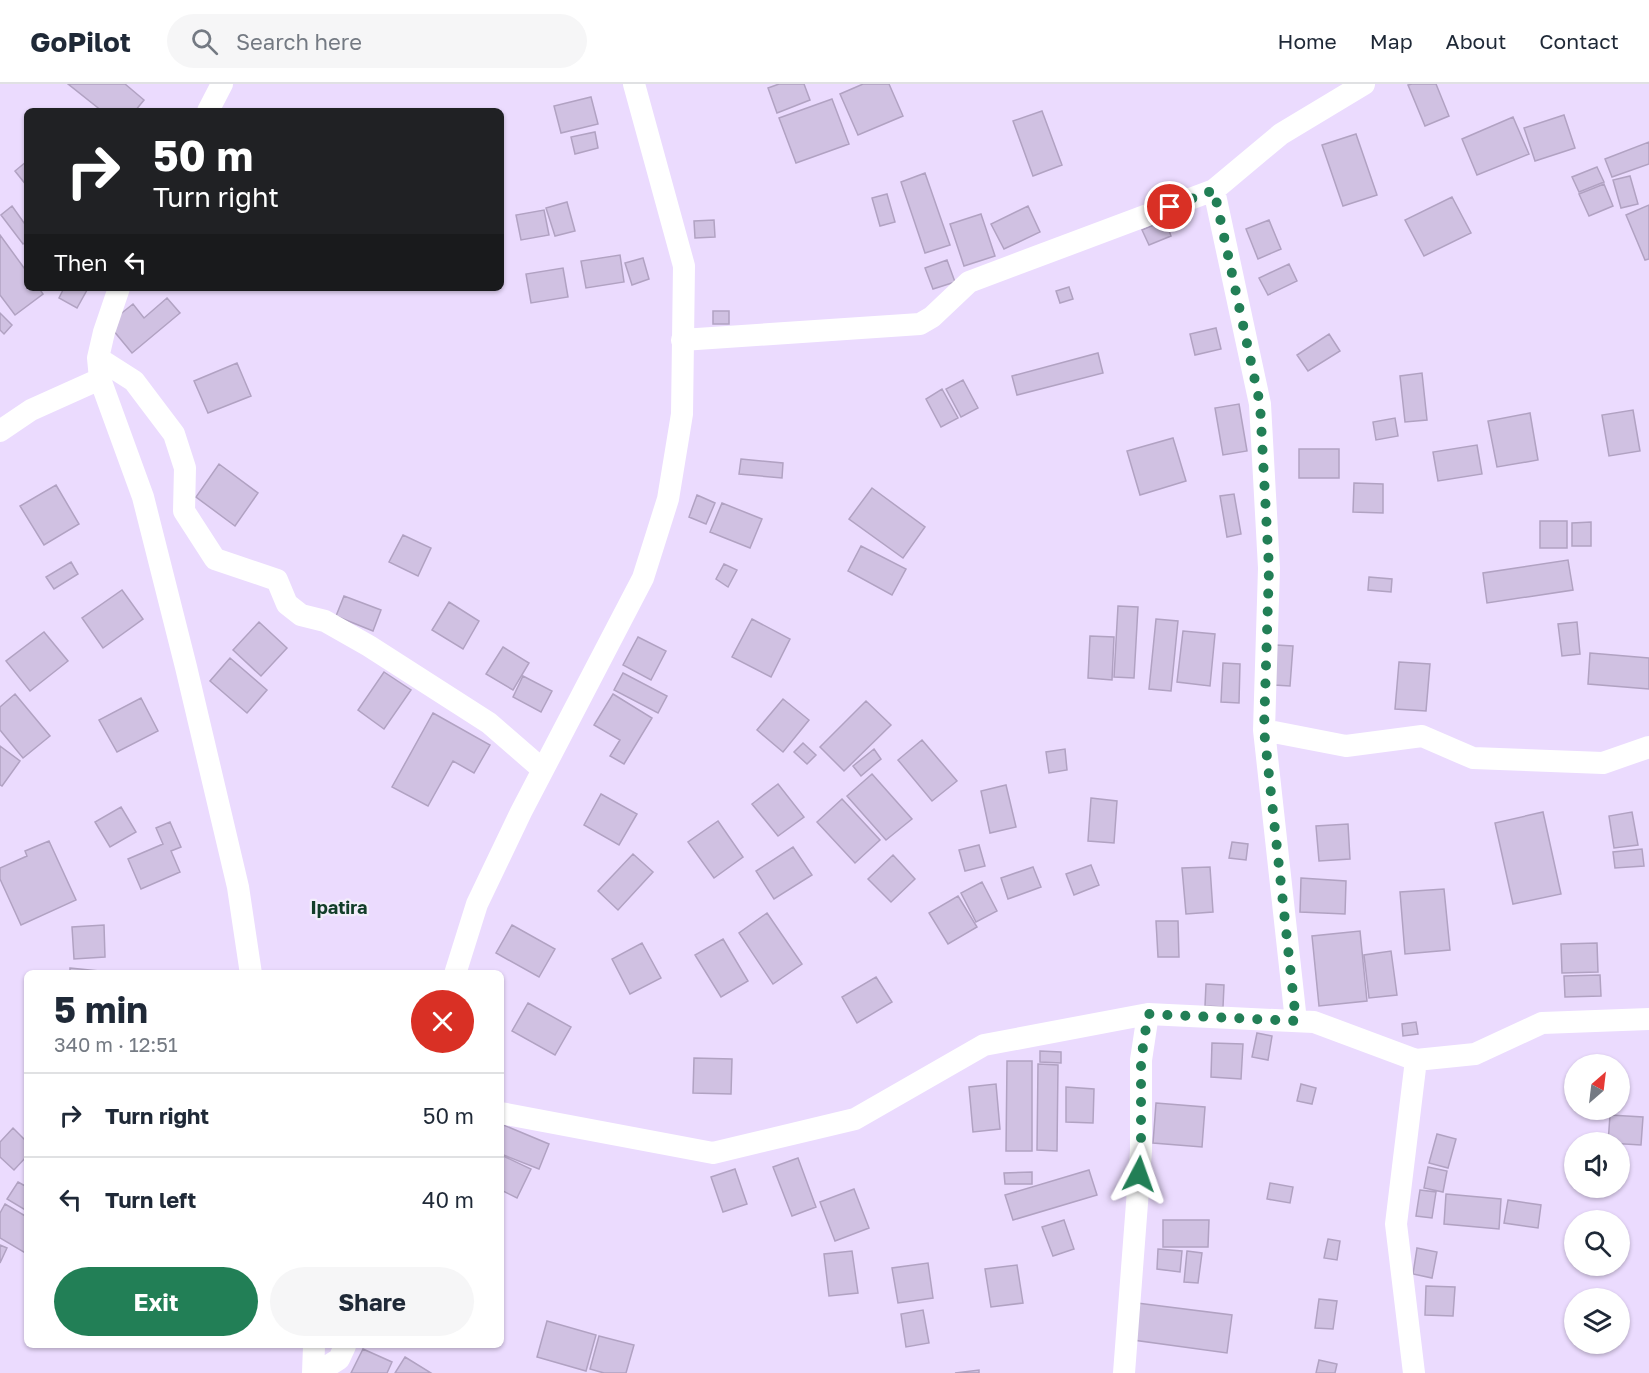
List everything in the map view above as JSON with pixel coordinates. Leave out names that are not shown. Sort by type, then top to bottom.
[{"type":"street","points":[[210,108],[222,84]]},
{"type":"street","points":[[456,970],[477,904],[542,769],[643,578],[668,499],[682,414],[684,266],[634,84]]},
{"type":"street","points":[[682,340],[920,324],[932,317],[969,282],[1214,190],[1281,134],[1364,84]]},
{"type":"street","points":[[1214,190],[1260,404],[1269,568],[1264,730],[1296,1021]]},
{"type":"street","points":[[118,291],[104,332],[99,369],[143,497],[186,667],[238,887],[250,970]]},
{"type":"street","points":[[99,369],[134,381],[174,434],[185,468],[184,511],[214,559],[277,580],[287,604],[301,615],[325,621],[369,646],[489,723],[542,769]]},
{"type":"street","points":[[0,431],[99,369]]},
{"type":"street","points":[[1264,730],[1346,746],[1422,736],[1473,758],[1603,763],[1649,747]]},
{"type":"street","points":[[1124,1373],[1141,1150],[1141,1060],[1148,1014]]},
{"type":"street","points":[[504,1114],[713,1153],[855,1119],[984,1045],[1148,1014],[1314,1022],[1416,1060],[1474,1054],[1542,1023],[1649,1019]]},
{"type":"street","points":[[1414,1373],[1396,1224],[1416,1060]]},
{"type":"street","points":[[314,1362],[342,1352]]},
{"type":"building","points":[[68,84],[125,84],[144,100],[137,108],[98,108]]},
{"type":"building","points":[[779,84],[804,84],[810,100],[777,113],[768,88]]},
{"type":"building","points":[[863,84],[889,84],[903,116],[858,135],[840,94]]},
{"type":"building","points":[[1436,84],[1449,116],[1425,126],[1408,85]]},
{"type":"building","points":[[591,97],[598,124],[561,133],[554,106]]},
{"type":"building","points":[[832,99],[849,144],[796,163],[779,118]]},
{"type":"building","points":[[1042,111],[1062,165],[1033,176],[1013,121]]},
{"type":"building","points":[[1564,115],[1575,148],[1535,161],[1524,128]]},
{"type":"building","points":[[1513,117],[1529,154],[1477,175],[1462,139]]},
{"type":"building","points":[[595,132],[598,148],[575,154],[571,137]]},
{"type":"building","points":[[1356,134],[1377,195],[1343,206],[1322,145]]},
{"type":"building","points":[[1649,142],[1649,164],[1612,177],[1605,159]]},
{"type":"building","points":[[24,164],[24,182],[15,171]]},
{"type":"building","points":[[1597,167],[1604,182],[1579,192],[1572,177]]},
{"type":"building","points":[[925,173],[950,245],[925,253],[901,182]]},
{"type":"building","points":[[1630,176],[1638,204],[1621,208],[1613,180]]},
{"type":"building","points":[[1604,184],[1613,206],[1589,216],[1579,194]]},
{"type":"building","points":[[887,194],[895,222],[880,226],[872,198]]},
{"type":"building","points":[[1452,197],[1471,233],[1424,256],[1405,220]]},
{"type":"building","points":[[567,202],[575,231],[555,236],[546,208]]},
{"type":"building","points":[[1649,205],[1649,259],[1645,260],[1626,215]]},
{"type":"building","points":[[12,206],[24,223],[24,243],[23,244],[1,215]]},
{"type":"building","points":[[1028,206],[1040,232],[1004,249],[991,224]]},
{"type":"building","points":[[544,210],[549,235],[521,240],[516,215]]},
{"type":"building","points":[[981,214],[995,256],[964,266],[950,224]]},
{"type":"building","points":[[714,220],[715,237],[695,238],[694,221]]},
{"type":"building","points":[[1165,220],[1171,236],[1149,245],[1142,230]]},
{"type":"building","points":[[1269,220],[1281,249],[1258,259],[1246,229]]},
{"type":"building","points":[[0,235],[24,268],[24,291],[41,291],[43,294],[15,315],[0,295]]},
{"type":"building","points":[[620,255],[624,282],[586,288],[581,261]]},
{"type":"building","points":[[643,258],[649,279],[632,285],[625,263]]},
{"type":"building","points":[[947,260],[955,282],[933,289],[925,268]]},
{"type":"building","points":[[1289,264],[1297,281],[1268,295],[1259,278]]},
{"type":"building","points":[[563,268],[568,297],[531,303],[526,274]]},
{"type":"building","points":[[1069,287],[1073,299],[1060,303],[1056,291]]},
{"type":"building","points":[[62,291],[86,291],[77,308],[59,298]]},
{"type":"building","points":[[167,298],[180,313],[132,353],[108,324],[133,304],[144,318]]},
{"type":"building","points":[[713,311],[729,311],[729,324],[713,324]]},
{"type":"building","points":[[0,313],[12,325],[4,334],[0,330]]},
{"type":"building","points":[[1216,328],[1221,349],[1195,355],[1190,334]]},
{"type":"building","points":[[1329,334],[1340,351],[1308,371],[1297,355]]},
{"type":"building","points":[[1098,353],[1103,373],[1017,395],[1012,376]]},
{"type":"building","points":[[237,363],[251,396],[208,413],[194,381]]},
{"type":"building","points":[[1422,373],[1427,420],[1405,422],[1400,376]]},
{"type":"building","points":[[963,380],[978,408],[961,417],[946,389]]},
{"type":"building","points":[[942,389],[958,418],[941,427],[926,399]]},
{"type":"building","points":[[1239,404],[1247,451],[1223,455],[1215,408]]},
{"type":"building","points":[[1633,410],[1640,451],[1609,456],[1602,415]]},
{"type":"building","points":[[1530,413],[1538,460],[1497,467],[1488,421]]},
{"type":"building","points":[[1395,418],[1398,436],[1376,440],[1373,422]]},
{"type":"building","points":[[1173,438],[1186,481],[1140,495],[1127,451]]},
{"type":"building","points":[[1477,445],[1482,474],[1438,481],[1433,452]]},
{"type":"building","points":[[1299,449],[1339,449],[1339,478],[1299,478]]},
{"type":"building","points":[[741,459],[783,463],[782,478],[739,474]]},
{"type":"building","points":[[219,464],[258,493],[235,526],[196,497]]},
{"type":"building","points":[[1354,483],[1383,484],[1383,513],[1353,512]]},
{"type":"building","points":[[56,485],[79,524],[44,545],[20,506]]},
{"type":"building","points":[[872,488],[925,527],[903,558],[849,519]]},
{"type":"building","points":[[1234,494],[1241,534],[1227,537],[1220,496]]},
{"type":"building","points":[[697,495],[715,503],[706,524],[689,517]]},
{"type":"building","points":[[722,503],[762,519],[750,548],[710,532]]},
{"type":"building","points":[[1540,521],[1567,521],[1567,548],[1540,548]]},
{"type":"building","points":[[1591,522],[1591,546],[1572,546],[1572,523]]},
{"type":"building","points":[[403,535],[431,548],[418,576],[389,562]]},
{"type":"building","points":[[861,546],[906,569],[892,595],[848,571]]},
{"type":"building","points":[[1568,560],[1573,590],[1487,603],[1483,573]]},
{"type":"building","points":[[71,562],[78,574],[54,589],[46,577]]},
{"type":"building","points":[[724,564],[737,570],[728,587],[716,579]]},
{"type":"building","points":[[1369,577],[1392,579],[1391,592],[1368,590]]},
{"type":"building","points":[[122,590],[143,619],[103,648],[82,618]]},
{"type":"building","points":[[344,596],[381,610],[373,631],[336,616]]},
{"type":"building","points":[[449,602],[479,621],[463,649],[432,630]]},
{"type":"building","points":[[1118,606],[1138,607],[1134,678],[1114,677]]},
{"type":"building","points":[[752,619],[790,639],[771,677],[732,657]]},
{"type":"building","points":[[1156,619],[1178,621],[1171,691],[1149,689]]},
{"type":"building","points":[[259,622],[287,648],[261,676],[233,650]]},
{"type":"building","points":[[1577,622],[1580,654],[1562,656],[1558,624]]},
{"type":"building","points":[[1183,631],[1215,634],[1210,686],[1177,682]]},
{"type":"building","points":[[44,632],[68,661],[30,691],[6,661]]},
{"type":"building","points":[[1090,636],[1114,637],[1112,680],[1088,678]]},
{"type":"building","points":[[638,637],[666,651],[651,680],[623,665]]},
{"type":"building","points":[[1276,645],[1293,646],[1290,686],[1274,685]]},
{"type":"building","points":[[503,647],[529,663],[513,690],[486,674]]},
{"type":"building","points":[[1590,653],[1649,658],[1649,689],[1588,684]]},
{"type":"building","points":[[230,658],[267,690],[247,713],[210,681]]},
{"type":"building","points":[[1399,662],[1430,664],[1426,711],[1395,709]]},
{"type":"building","points":[[1223,663],[1240,664],[1239,703],[1221,702]]},
{"type":"building","points":[[384,672],[411,690],[384,729],[358,710]]},
{"type":"building","points":[[623,673],[667,696],[658,713],[614,690]]},
{"type":"building","points":[[523,676],[552,691],[541,712],[513,697]]},
{"type":"building","points":[[15,694],[50,736],[23,758],[0,730],[0,707]]},
{"type":"building","points":[[613,694],[652,718],[624,764],[610,756],[620,740],[594,725]]},
{"type":"building","points":[[141,698],[158,731],[117,752],[99,720]]},
{"type":"building","points":[[783,699],[809,720],[783,752],[757,730]]},
{"type":"building","points":[[866,701],[891,725],[844,771],[820,747]]},
{"type":"building","points":[[433,713],[490,745],[474,773],[453,761],[428,806],[392,787]]},
{"type":"building","points":[[922,740],[957,781],[932,801],[898,760]]},
{"type":"building","points":[[803,743],[816,755],[807,764],[794,752]]},
{"type":"building","points":[[0,746],[20,761],[2,786],[0,785]]},
{"type":"building","points":[[874,749],[881,759],[861,776],[853,766]]},
{"type":"building","points":[[1065,749],[1067,770],[1049,773],[1046,752]]},
{"type":"building","points":[[872,774],[912,819],[886,840],[847,796]]},
{"type":"building","points":[[778,784],[804,817],[778,836],[752,804]]},
{"type":"building","points":[[1006,785],[1016,827],[990,833],[981,791]]},
{"type":"building","points":[[601,794],[637,814],[619,845],[584,825]]},
{"type":"building","points":[[1091,798],[1117,801],[1114,843],[1088,841]]},
{"type":"building","points":[[842,799],[880,840],[855,863],[817,822]]},
{"type":"building","points":[[121,807],[136,832],[110,847],[95,822]]},
{"type":"building","points":[[1543,812],[1561,894],[1513,904],[1495,823]]},
{"type":"building","points":[[1632,812],[1638,845],[1614,848],[1609,816]]},
{"type":"building","points":[[718,821],[743,857],[714,878],[688,842]]},
{"type":"building","points":[[170,822],[181,847],[171,851],[180,872],[141,889],[128,859],[163,844],[156,828]]},
{"type":"building","points":[[1348,824],[1350,859],[1319,861],[1316,826]]},
{"type":"building","points":[[49,841],[76,900],[21,925],[0,879],[0,868],[27,856],[25,851]]},
{"type":"building","points":[[1232,842],[1248,844],[1246,860],[1229,858]]},
{"type":"building","points":[[979,845],[985,866],[965,871],[959,850]]},
{"type":"building","points":[[793,847],[812,875],[774,899],[756,871]]},
{"type":"building","points":[[1642,849],[1644,866],[1615,868],[1613,852]]},
{"type":"building","points":[[633,854],[653,872],[618,910],[598,891]]},
{"type":"building","points":[[893,855],[915,879],[891,902],[868,879]]},
{"type":"building","points":[[1091,865],[1099,885],[1074,895],[1066,874]]},
{"type":"building","points":[[1033,867],[1041,887],[1008,899],[1001,878]]},
{"type":"building","points":[[1210,867],[1213,912],[1186,914],[1182,868]]},
{"type":"building","points":[[1301,878],[1346,881],[1345,914],[1300,912]]},
{"type":"building","points":[[982,882],[997,911],[976,922],[961,893]]},
{"type":"building","points":[[1444,889],[1450,950],[1405,954],[1400,892]]},
{"type":"building","points":[[958,896],[977,927],[948,944],[929,913]]},
{"type":"building","points":[[767,913],[802,964],[773,984],[739,933]]},
{"type":"building","points":[[1156,921],[1178,921],[1179,957],[1158,957]]},
{"type":"building","points":[[104,925],[105,957],[74,959],[72,927]]},
{"type":"building","points":[[512,925],[555,949],[539,977],[496,953]]},
{"type":"building","points":[[1360,931],[1367,1001],[1319,1006],[1312,936]]},
{"type":"building","points":[[723,939],[748,981],[721,997],[695,955]]},
{"type":"building","points":[[642,943],[661,978],[630,994],[612,959]]},
{"type":"building","points":[[1597,943],[1598,972],[1562,973],[1561,944]]},
{"type":"building","points":[[1391,951],[1397,995],[1369,998],[1364,955]]},
{"type":"building","points":[[1600,975],[1601,996],[1565,997],[1564,976]]},
{"type":"building","points":[[876,977],[892,1002],[857,1023],[842,997]]},
{"type":"building","points":[[1206,984],[1224,985],[1223,1007],[1205,1006]]},
{"type":"building","points":[[528,1003],[571,1027],[555,1055],[512,1031]]},
{"type":"building","points":[[1416,1022],[1418,1034],[1403,1036],[1402,1024]]},
{"type":"building","points":[[1257,1033],[1272,1036],[1268,1060],[1252,1057]]},
{"type":"building","points":[[1212,1043],[1243,1044],[1241,1079],[1211,1077]]},
{"type":"building","points":[[1040,1051],[1061,1052],[1061,1063],[1040,1062]]},
{"type":"building","points":[[694,1058],[732,1059],[731,1094],[693,1093]]},
{"type":"building","points":[[1007,1061],[1032,1061],[1032,1151],[1006,1151]]},
{"type":"building","points":[[1038,1064],[1058,1065],[1057,1151],[1037,1150]]},
{"type":"building","points":[[996,1084],[1000,1129],[973,1132],[969,1087]]},
{"type":"building","points":[[1301,1084],[1316,1088],[1312,1104],[1297,1101]]},
{"type":"building","points":[[1066,1087],[1094,1089],[1093,1123],[1066,1122]]},
{"type":"building","points":[[1156,1103],[1205,1107],[1202,1147],[1153,1143]]},
{"type":"building","points":[[1630,1116],[1643,1117],[1641,1145],[1630,1144],[1630,1132],[1609,1132],[1610,1120],[1630,1120]]},
{"type":"building","points":[[504,1125],[549,1144],[539,1169],[504,1155]]},
{"type":"building","points":[[13,1128],[24,1139],[24,1159],[14,1170],[0,1157],[0,1142]]},
{"type":"building","points":[[1437,1134],[1456,1139],[1448,1168],[1429,1163]]},
{"type":"building","points":[[504,1156],[531,1169],[517,1198],[504,1192]]},
{"type":"building","points":[[798,1158],[816,1207],[792,1216],[773,1167]]},
{"type":"building","points":[[1428,1167],[1447,1171],[1443,1192],[1424,1188]]},
{"type":"building","points":[[735,1169],[747,1204],[723,1212],[711,1177]]},
{"type":"building","points":[[1089,1170],[1097,1195],[1013,1220],[1005,1195]]},
{"type":"building","points":[[1032,1172],[1032,1184],[1005,1184],[1004,1173]]},
{"type":"building","points":[[18,1182],[24,1185],[24,1209],[7,1199]]},
{"type":"building","points":[[1270,1183],[1293,1187],[1290,1203],[1267,1199]]},
{"type":"building","points":[[854,1189],[869,1228],[835,1241],[820,1202]]},
{"type":"building","points":[[1420,1190],[1436,1192],[1432,1218],[1416,1216]]},
{"type":"building","points":[[1446,1194],[1501,1199],[1499,1229],[1444,1224]]},
{"type":"building","points":[[1508,1200],[1541,1205],[1538,1228],[1504,1223]]},
{"type":"building","points":[[5,1204],[24,1215],[24,1252],[0,1238],[0,1213]]},
{"type":"building","points":[[1064,1220],[1074,1249],[1053,1256],[1042,1227]]},
{"type":"building","points":[[1163,1220],[1209,1220],[1208,1247],[1163,1247]]},
{"type":"building","points":[[1328,1239],[1340,1241],[1337,1260],[1324,1258]]},
{"type":"building","points":[[0,1245],[7,1248],[0,1263]]},
{"type":"building","points":[[1417,1248],[1437,1252],[1432,1278],[1413,1274]]},
{"type":"building","points":[[1158,1249],[1182,1251],[1180,1272],[1157,1269]]},
{"type":"building","points":[[852,1251],[858,1293],[829,1296],[824,1254]]},
{"type":"building","points":[[1187,1251],[1202,1253],[1198,1283],[1184,1282]]},
{"type":"building","points":[[928,1263],[933,1298],[898,1303],[892,1268]]},
{"type":"building","points":[[1017,1265],[1023,1303],[991,1307],[985,1269]]},
{"type":"building","points":[[1426,1286],[1455,1287],[1453,1316],[1425,1315]]},
{"type":"building","points":[[1319,1299],[1337,1301],[1333,1329],[1315,1328]]},
{"type":"building","points":[[1137,1303],[1232,1315],[1227,1353],[1133,1340]]},
{"type":"building","points":[[923,1310],[929,1343],[906,1347],[901,1314]]},
{"type":"building","points":[[547,1321],[596,1335],[586,1371],[537,1357]]},
{"type":"building","points":[[599,1336],[634,1345],[626,1373],[604,1373],[590,1369]]},
{"type":"building","points":[[363,1349],[392,1362],[387,1373],[351,1373]]},
{"type":"building","points":[[405,1357],[431,1373],[395,1373]]},
{"type":"building","points":[[1319,1360],[1337,1364],[1335,1373],[1316,1373]]},
{"type":"building","points":[[979,1370],[979,1373],[955,1373]]},
{"type":"district","name":"Ipatira","points":[[339,907]]},
{"type":"route","points":[[1139,1174],[1141,1060],[1148,1014],[1296,1021],[1264,730],[1269,568],[1260,404],[1214,190],[1170,207]]}]
